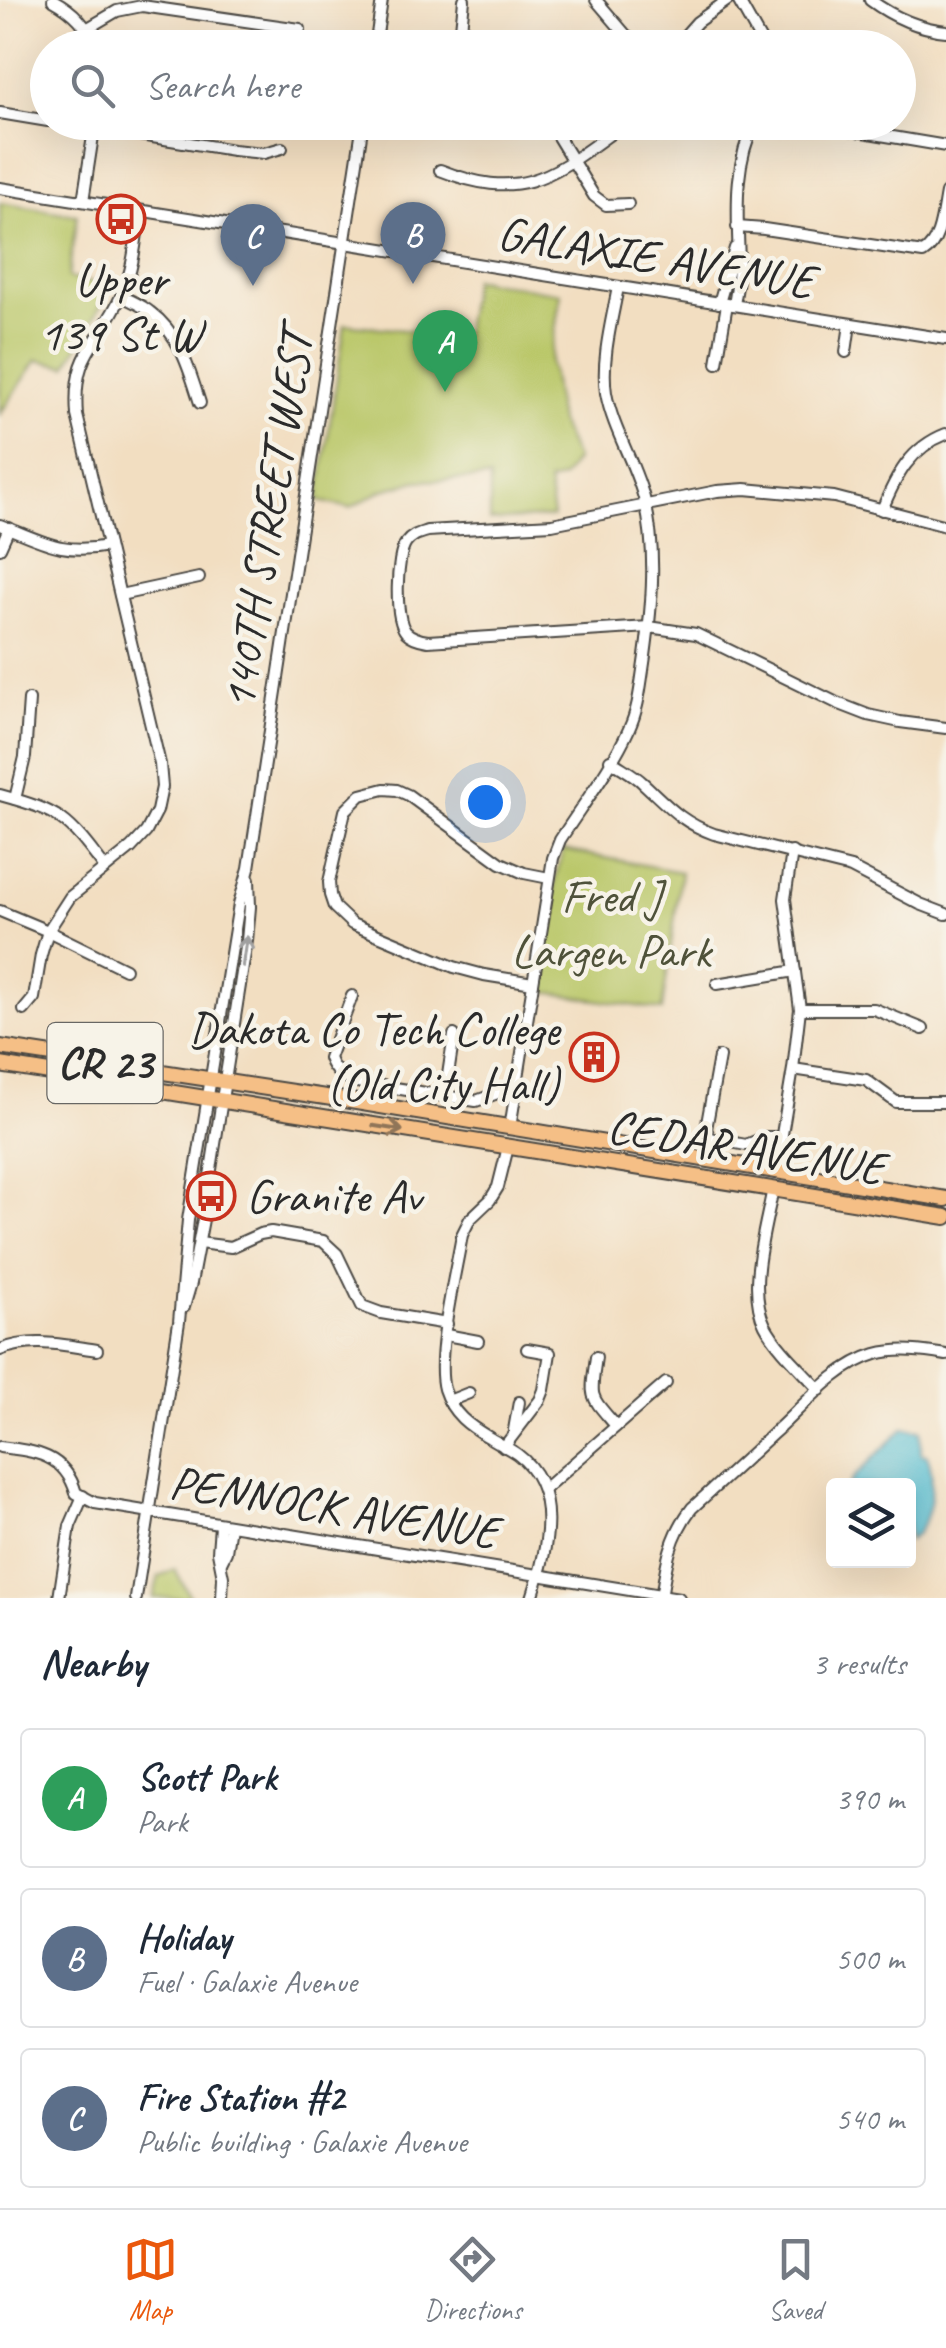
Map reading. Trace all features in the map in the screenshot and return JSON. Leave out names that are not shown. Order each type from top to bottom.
[{"type":"highway","name":"CEDAR AVENUE","points":[[0,1047],[946,1199]]},
{"type":"highway","name":"CEDAR AVENUE","points":[[0,1065],[946,1217]]},
{"type":"highway","points":[[429,1134],[451,1131],[493,1136],[510,1128]]},
{"type":"highway","points":[[508,1147],[527,1141],[563,1146],[609,1144]]},
{"type":"street","points":[[52,0],[72,10],[88,28],[117,11],[142,6],[300,29]]},
{"type":"street","points":[[378,30],[382,0]]},
{"type":"street","points":[[461,30],[464,0]]},
{"type":"street","points":[[596,0],[621,30]]},
{"type":"street","points":[[689,30],[728,0]]},
{"type":"street","points":[[738,0],[755,30]]},
{"type":"street","points":[[870,0],[911,24],[946,32]]},
{"type":"street","points":[[0,113],[30,118]]},
{"type":"street","points":[[83,201],[93,140]]},
{"type":"street","points":[[178,140],[264,153],[282,148]]},
{"type":"street","name":"140TH STREET WEST","points":[[179,1322],[191,1283],[218,1080],[247,941],[249,868],[360,140]]},
{"type":"street","points":[[559,140],[599,201],[606,205],[628,204]]},
{"type":"street","points":[[440,170],[466,181],[515,186],[540,179],[600,140]]},
{"type":"street","points":[[717,363],[736,243],[740,168],[747,140]]},
{"type":"street","points":[[910,140],[946,146]]},
{"type":"street","name":"GALAXIE AVENUE","points":[[0,188],[946,339]]},
{"type":"street","points":[[737,227],[923,252],[935,240],[946,193]]},
{"type":"street","points":[[24,1010],[34,998],[48,931],[70,897],[132,848],[146,832],[157,810],[162,786],[77,415],[75,390],[84,356],[122,296],[140,210]]},
{"type":"street","points":[[510,1128],[553,858],[560,840],[628,732],[637,710],[650,627],[652,545],[646,506],[606,394],[605,375],[618,287]]},
{"type":"street","points":[[122,296],[150,312],[172,334],[200,403]]},
{"type":"street","points":[[846,352],[850,324]]},
{"type":"street","points":[[882,510],[894,478],[910,456],[946,434]]},
{"type":"street","points":[[946,526],[834,497],[745,489],[716,491],[552,524],[427,531],[414,535],[400,555],[399,610],[406,632],[428,641],[650,627],[696,634],[837,704],[868,715],[946,728]]},
{"type":"street","points":[[0,548],[4,526],[65,550],[108,546]]},
{"type":"street","points":[[120,595],[198,578]]},
{"type":"street","points":[[16,799],[25,757],[29,700]]},
{"type":"street","points":[[610,760],[640,780],[673,813],[694,827],[851,868],[946,914]]},
{"type":"street","points":[[533,983],[454,967],[352,924],[334,907],[330,895],[340,824],[361,795],[384,788],[396,790],[501,863],[550,878]]},
{"type":"street","points":[[0,794],[44,807],[63,818],[105,868]]},
{"type":"street","points":[[776,1170],[800,1009],[785,899],[792,852]]},
{"type":"street","points":[[0,912],[125,969]]},
{"type":"street","points":[[717,984],[795,972]]},
{"type":"street","points":[[352,996],[329,1058],[340,1075],[357,1082],[476,1101],[503,1091],[516,1093]]},
{"type":"street","points":[[800,1009],[874,1009],[923,1029]]},
{"type":"street","points":[[444,1095],[454,1035]]},
{"type":"street","points":[[719,1057],[706,1129],[710,1138],[746,1145],[766,1137],[782,1137]]},
{"type":"street","points":[[793,1069],[866,1080],[896,1102],[946,1102]]},
{"type":"street","name":"140TH STREET WEST","points":[[136,1598],[179,1322],[188,1220],[215,1100]]},
{"type":"street","points":[[508,1147],[498,1187],[470,1218],[462,1235],[441,1370],[449,1401],[462,1420],[517,1454],[543,1490],[548,1521],[540,1576],[532,1598]]},
{"type":"street","points":[[773,1188],[757,1278],[758,1304],[771,1336],[820,1390]]},
{"type":"street","points":[[198,1243],[226,1248],[272,1232],[323,1241],[337,1254],[362,1306],[478,1341]]},
{"type":"street","points":[[0,1350],[34,1341],[97,1350]]},
{"type":"street","points":[[504,1447],[544,1390],[550,1353],[527,1349]]},
{"type":"street","points":[[661,1597],[667,1557],[682,1520],[820,1390],[855,1362],[875,1354],[896,1350],[946,1354]]},
{"type":"street","points":[[596,1357],[591,1394],[616,1426]]},
{"type":"street","points":[[543,1490],[666,1383]]},
{"type":"street","points":[[449,1401],[469,1393]]},
{"type":"street","points":[[512,1436],[519,1402]]},
{"type":"street","points":[[0,1447],[37,1451],[51,1459],[72,1477],[76,1492],[83,1496],[70,1526],[59,1598]]},
{"type":"street","name":"PENNOCK AVENUE","points":[[83,1496],[95,1503],[149,1513],[679,1598]]},
{"type":"street","points":[[222,1598],[218,1552],[225,1525]]},
{"type":"green space","points":[[0,203],[77,215],[68,278],[112,286],[67,366],[37,360],[0,414]]},
{"type":"green space","points":[[473,279],[561,293],[550,362],[559,422],[576,459],[562,479],[548,482],[553,517],[490,521],[490,478],[417,481],[383,490],[350,508],[318,501],[345,324],[463,336]]},
{"type":"green space","name":"Fred J Largen Park","points":[[563,850],[681,872],[662,1010],[538,991]]},
{"type":"green space","points":[[175,1569],[190,1598],[153,1598],[159,1576]]},
{"type":"water","points":[[904,1428],[921,1430],[921,1454],[927,1455],[932,1489],[927,1514],[917,1534],[916,1478],[855,1476]]},
{"type":"place","name":"Upper 139 St W","points":[[121,219]]},
{"type":"place","name":"Holiday","points":[[413,284]]},
{"type":"place","name":"Fire Station #2","points":[[253,286]]},
{"type":"place","name":"Scott Park","points":[[445,392]]},
{"type":"place","name":"Dakota Co Tech College (Old City Hall)","points":[[594,1057]]},
{"type":"place","name":"Granite Av","points":[[211,1196]]}]
